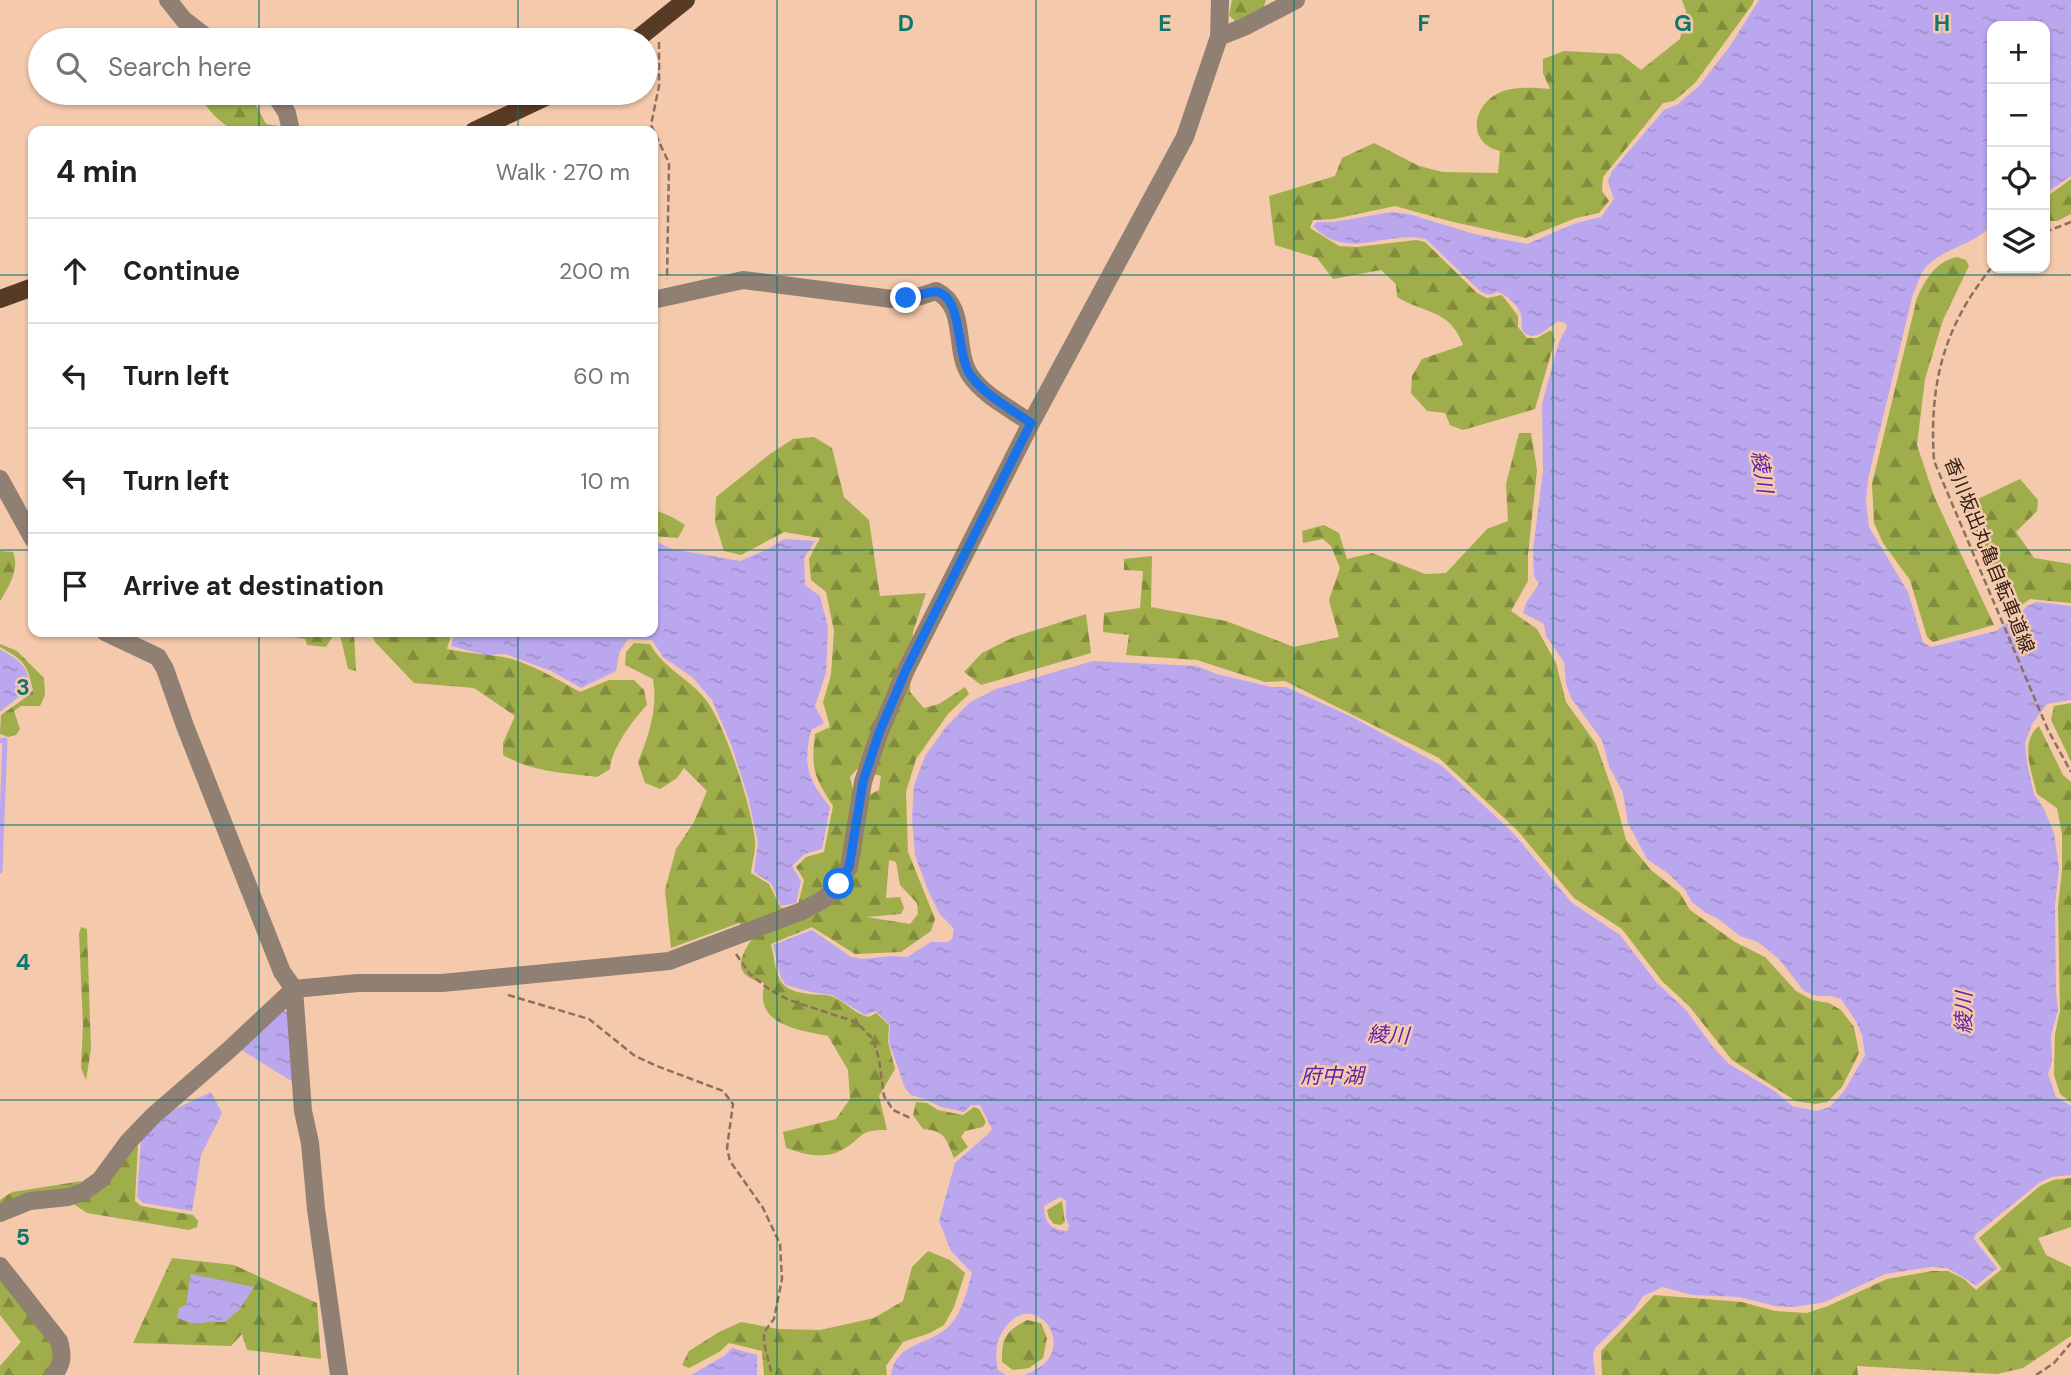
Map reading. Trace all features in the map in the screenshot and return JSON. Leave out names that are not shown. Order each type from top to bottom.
[{"type":"main road","points":[[652,28],[686,0]]},
{"type":"main road","points":[[485,126],[529,105]]},
{"type":"main road","points":[[0,299],[28,289]]},
{"type":"street","points":[[168,0],[194,28]]},
{"type":"street","points":[[0,1213],[30,1201],[68,1197],[83,1192],[100,1180],[128,1142],[153,1116],[230,1049],[293,989],[358,983],[442,983],[669,961],[802,911],[824,899],[839,884],[849,867],[863,782],[879,733],[906,670],[1031,423],[1185,137],[1219,37],[1220,0]]},
{"type":"street","points":[[1219,37],[1296,0]]},
{"type":"street","points":[[282,105],[287,113],[289,126]]},
{"type":"street","points":[[660,298],[743,280],[892,299],[921,296],[936,291],[953,307],[963,359],[970,375],[984,391],[1031,423]]},
{"type":"street","points":[[0,479],[28,529]]},
{"type":"street","points":[[116,637],[158,657],[282,972],[293,989],[303,1111],[310,1143],[316,1209],[339,1375]]},
{"type":"street","points":[[0,1266],[59,1341],[64,1355],[54,1375]]},
{"type":"path","points":[[658,37],[661,48],[658,91]]},
{"type":"path","points":[[651,126],[655,105]]},
{"type":"path","points":[[658,140],[669,163],[660,298]]},
{"type":"path","points":[[2050,230],[2071,222]]},
{"type":"path","name":"香川坂出丸亀自転車道線","points":[[1987,273],[1977,285],[1947,340],[1938,375],[1932,423],[1934,461],[2048,730],[2071,772]]},
{"type":"path","points":[[731,938],[735,953],[750,974],[770,990],[789,1000],[856,1022],[873,1039],[879,1059],[884,1096],[893,1110],[910,1118]]},
{"type":"path","points":[[478,980],[509,996],[589,1019],[635,1056],[723,1091],[733,1104],[727,1147],[730,1161],[763,1208],[780,1244],[782,1279],[774,1319],[764,1332],[772,1375]]},
{"type":"path","points":[[2036,1375],[2054,1363],[2071,1343]]},
{"type":"green space","points":[[1232,0],[1266,0],[1261,15],[1238,24],[1229,15]]},
{"type":"green space","points":[[1682,0],[1754,0],[1695,83],[1674,101],[1663,103],[1603,177],[1602,191],[1609,201],[1599,213],[1576,218],[1526,238],[1395,206],[1334,219],[1313,220],[1310,228],[1339,246],[1357,247],[1416,240],[1425,242],[1477,293],[1487,298],[1502,295],[1518,316],[1518,327],[1527,338],[1537,338],[1551,330],[1555,340],[1535,409],[1463,430],[1450,425],[1445,413],[1427,411],[1411,393],[1412,376],[1422,359],[1463,345],[1458,333],[1444,318],[1397,297],[1396,284],[1381,270],[1333,279],[1317,258],[1275,245],[1269,196],[1335,176],[1342,158],[1374,143],[1419,166],[1443,172],[1498,173],[1500,151],[1489,147],[1482,140],[1477,123],[1484,105],[1491,98],[1512,89],[1550,89],[1543,73],[1543,59],[1564,51],[1620,54],[1641,70],[1680,39],[1686,11]]},
{"type":"green space","points":[[206,105],[256,105],[266,124],[280,126],[227,126]]},
{"type":"green space","points":[[2071,179],[2071,214],[2057,221],[2050,221],[2050,194]]},
{"type":"green space","points":[[1957,257],[1966,260],[1969,266],[1943,320],[1925,379],[1917,445],[1934,496],[1994,625],[1933,642],[1927,637],[1910,580],[1883,543],[1874,523],[1872,484],[1917,298],[1937,267]]},
{"type":"green space","points":[[1519,433],[1531,433],[1537,470],[1528,554],[1528,581],[1511,611],[1537,629],[1556,663],[1566,702],[1596,744],[1626,840],[1651,870],[1680,893],[1690,910],[1735,942],[1765,957],[1796,991],[1841,1010],[1854,1027],[1859,1053],[1842,1087],[1827,1102],[1815,1104],[1796,1101],[1732,1060],[1689,1006],[1662,981],[1622,929],[1574,898],[1517,830],[1439,758],[1285,681],[1265,682],[1197,660],[1126,655],[1129,635],[1103,632],[1104,613],[1140,608],[1143,571],[1124,570],[1124,559],[1152,556],[1151,607],[1226,621],[1294,647],[1339,637],[1329,600],[1340,568],[1331,546],[1323,539],[1303,543],[1302,531],[1324,525],[1339,533],[1347,559],[1372,553],[1425,574],[1446,573],[1487,529],[1508,521],[1506,484]]},
{"type":"green space","points":[[814,437],[832,448],[844,497],[869,520],[880,596],[926,593],[913,632],[910,692],[924,708],[939,704],[965,687],[969,694],[948,714],[916,759],[906,792],[908,852],[935,919],[931,931],[901,952],[855,954],[812,927],[771,944],[779,979],[789,989],[831,996],[869,1017],[876,1013],[889,1025],[888,1042],[895,1069],[879,1096],[887,1130],[865,1133],[842,1150],[828,1155],[807,1154],[786,1148],[783,1132],[836,1119],[850,1099],[848,1070],[828,1036],[789,1027],[772,1017],[766,1009],[763,998],[764,983],[753,980],[742,971],[744,952],[753,937],[739,923],[671,948],[665,890],[676,849],[694,822],[707,791],[684,768],[677,778],[660,789],[645,783],[638,762],[652,721],[653,679],[625,665],[626,652],[634,643],[650,644],[662,660],[706,700],[730,748],[749,809],[755,845],[751,873],[769,884],[781,908],[798,905],[804,880],[796,867],[806,857],[824,852],[833,806],[818,780],[813,756],[815,734],[830,727],[823,702],[831,675],[834,631],[826,592],[811,580],[809,559],[820,538],[784,532],[741,555],[724,551],[715,522],[716,497],[793,439]],"holes":[[[857,769],[881,776],[879,790],[867,796],[854,794],[850,777]],[[889,860],[896,862],[900,885],[917,903],[918,914],[910,924],[866,917],[901,914],[904,908],[900,897],[886,898]]]},
{"type":"green space","points":[[2020,479],[2038,500],[2037,511],[2016,532],[2034,558],[2071,564],[2071,603],[2030,599],[2010,613],[1963,506]]},
{"type":"green space","points":[[658,511],[685,525],[678,538],[658,536]]},
{"type":"green space","points":[[0,551],[13,552],[15,564],[10,584],[0,601]]},
{"type":"green space","points":[[1086,614],[1091,653],[981,685],[964,672],[982,653],[1014,637]]},
{"type":"green space","points":[[276,637],[332,637],[326,647],[307,645],[305,639]]},
{"type":"green space","points":[[340,637],[354,637],[356,671],[348,669]]},
{"type":"green space","points":[[373,637],[451,637],[447,649],[513,659],[580,692],[609,680],[634,680],[644,690],[647,705],[618,744],[610,769],[597,777],[537,768],[503,755],[503,743],[515,716],[474,688],[414,683]]},
{"type":"green space","points":[[0,644],[17,651],[44,678],[45,695],[40,706],[21,706],[14,711],[20,729],[16,735],[8,737],[0,734],[1,715],[33,690],[23,663],[0,647]]},
{"type":"green space","points":[[2071,703],[2071,761],[2051,720],[2054,706]]},
{"type":"green space","points":[[2039,726],[2063,775],[2071,782],[2071,1102],[2060,1094],[2054,1075],[2055,1034],[2060,1011],[2058,906],[2062,835],[2057,808],[2037,794],[2030,767],[2028,749],[2033,733]]},
{"type":"green space","points":[[81,927],[87,929],[91,1049],[86,1080],[81,1068]]},
{"type":"green space","points":[[916,1102],[963,1115],[974,1107],[979,1109],[986,1122],[983,1127],[965,1131],[961,1137],[968,1147],[954,1158],[944,1137],[923,1129],[913,1115]]},
{"type":"green space","points":[[138,1143],[135,1201],[141,1206],[193,1215],[198,1221],[197,1227],[189,1230],[87,1213],[72,1203]]},
{"type":"green space","points":[[2071,1178],[2071,1227],[2038,1238],[2046,1255],[2071,1267],[2071,1336],[2023,1368],[1997,1374],[1857,1366],[1858,1375],[1602,1375],[1601,1351],[1654,1295],[1742,1302],[1775,1311],[1807,1313],[1887,1279],[1932,1271],[1948,1271],[1964,1279],[1976,1290],[2002,1269],[1979,1238],[2040,1186],[2053,1180]]},
{"type":"green space","points":[[82,1181],[70,1192],[0,1205],[0,1200],[12,1192]]},
{"type":"green space","points":[[1062,1201],[1065,1222],[1061,1225],[1054,1224],[1047,1210]]},
{"type":"green space","points":[[928,1251],[950,1260],[965,1273],[954,1307],[944,1325],[903,1342],[886,1366],[887,1375],[764,1375],[762,1351],[729,1343],[719,1352],[689,1368],[682,1365],[689,1351],[741,1322],[778,1329],[820,1330],[874,1318],[903,1301],[912,1267]]},
{"type":"green space","points":[[172,1258],[234,1265],[317,1303],[321,1359],[247,1350],[242,1334],[231,1346],[133,1343]],"holes":[[[186,1305],[240,1309],[224,1322],[209,1321],[179,1309]]]},
{"type":"green space","points":[[0,1277],[53,1347],[55,1359],[45,1375],[0,1375],[0,1366],[21,1342],[0,1315]]},
{"type":"green space","points":[[1027,1320],[1041,1323],[1047,1338],[1043,1358],[1029,1368],[1013,1370],[1002,1362],[1004,1341],[1009,1332]]},
{"type":"water","name":"府中湖","points":[[1759,0],[2071,0],[2071,176],[2050,191],[2050,21],[1987,21],[1987,230],[1941,255],[1925,268],[1920,277],[1913,294],[1868,479],[1866,501],[1869,527],[1908,592],[1923,642],[1931,647],[1996,631],[2036,602],[2071,606],[2071,700],[2047,704],[2032,724],[2025,743],[2034,794],[2054,833],[2059,868],[2055,905],[2058,1010],[2051,1036],[2052,1061],[2048,1074],[2056,1097],[2071,1106],[2071,1175],[2051,1177],[2039,1183],[1976,1234],[1974,1239],[1997,1268],[1976,1286],[1947,1268],[1931,1267],[1885,1274],[1825,1302],[1795,1307],[1775,1306],[1739,1297],[1692,1295],[1663,1287],[1643,1296],[1634,1310],[1595,1348],[1595,1375],[1024,1375],[1043,1365],[1052,1353],[1054,1339],[1041,1318],[1029,1314],[1017,1317],[999,1338],[996,1354],[998,1370],[1006,1375],[891,1375],[894,1364],[907,1349],[944,1331],[962,1306],[972,1273],[951,1251],[939,1221],[955,1163],[992,1129],[980,1105],[971,1105],[964,1112],[941,1107],[911,1095],[905,1088],[889,1042],[890,1025],[876,1011],[865,1015],[832,995],[786,985],[781,978],[773,945],[812,930],[851,957],[863,959],[907,957],[931,942],[948,942],[952,939],[954,929],[939,913],[915,855],[912,817],[914,785],[925,756],[946,727],[970,702],[996,689],[1093,661],[1196,666],[1271,687],[1286,687],[1352,717],[1442,766],[1514,834],[1572,903],[1620,935],[1657,983],[1686,1010],[1729,1064],[1776,1092],[1792,1106],[1816,1111],[1830,1107],[1845,1090],[1865,1055],[1862,1035],[1856,1021],[1841,999],[1817,996],[1804,991],[1779,959],[1758,942],[1740,936],[1706,913],[1692,902],[1685,890],[1669,874],[1647,859],[1628,823],[1623,793],[1609,766],[1602,740],[1571,698],[1566,684],[1564,662],[1546,636],[1544,624],[1523,613],[1526,603],[1539,584],[1534,576],[1533,550],[1543,471],[1542,404],[1559,342],[1567,327],[1565,323],[1558,321],[1537,335],[1523,332],[1520,311],[1511,300],[1500,293],[1488,294],[1480,291],[1426,239],[1396,238],[1353,244],[1326,237],[1313,226],[1317,222],[1334,222],[1391,212],[1409,214],[1474,234],[1527,244],[1576,223],[1601,217],[1614,199],[1608,182],[1612,171],[1664,110],[1678,104],[1699,86],[1730,46]],"holes":[[[1060,1197],[1066,1201],[1069,1226],[1067,1231],[1057,1229],[1045,1217],[1044,1206]]]},
{"type":"water","points":[[784,539],[815,541],[804,558],[805,585],[820,596],[828,627],[826,673],[815,706],[824,723],[811,730],[807,763],[816,788],[830,807],[822,849],[805,854],[792,866],[801,881],[796,903],[781,906],[771,883],[754,872],[758,842],[748,797],[731,744],[712,700],[692,677],[663,657],[652,640],[628,639],[619,653],[616,671],[581,688],[551,671],[505,654],[486,655],[451,646],[454,637],[658,637],[658,542],[672,549],[740,561]]},
{"type":"water","points":[[0,649],[21,664],[31,687],[0,712]]},
{"type":"water","points":[[282,1009],[291,1015],[293,1082],[240,1049]]},
{"type":"water","points":[[211,1092],[222,1113],[201,1155],[192,1211],[143,1203],[137,1197],[141,1139],[169,1112]]},
{"type":"water","points":[[191,1274],[254,1287],[240,1309],[224,1322],[184,1321],[177,1317],[179,1309],[186,1305]]},
{"type":"water","points":[[732,1348],[757,1355],[757,1375],[691,1375],[724,1356]]},
{"type":"waterway","points":[[0,741],[5,740],[0,871]]},
{"type":"route","points":[[839,884],[849,867],[863,782],[879,733],[906,670],[1031,423],[984,391],[970,375],[963,359],[953,307],[943,295],[936,291],[906,298]]},
{"type":"water label","name":"綾川","points":[[1762,472]]},
{"type":"water label","name":"綾川","points":[[1964,1013]]},
{"type":"water label","name":"綾川","points":[[1388,1035]]}]
